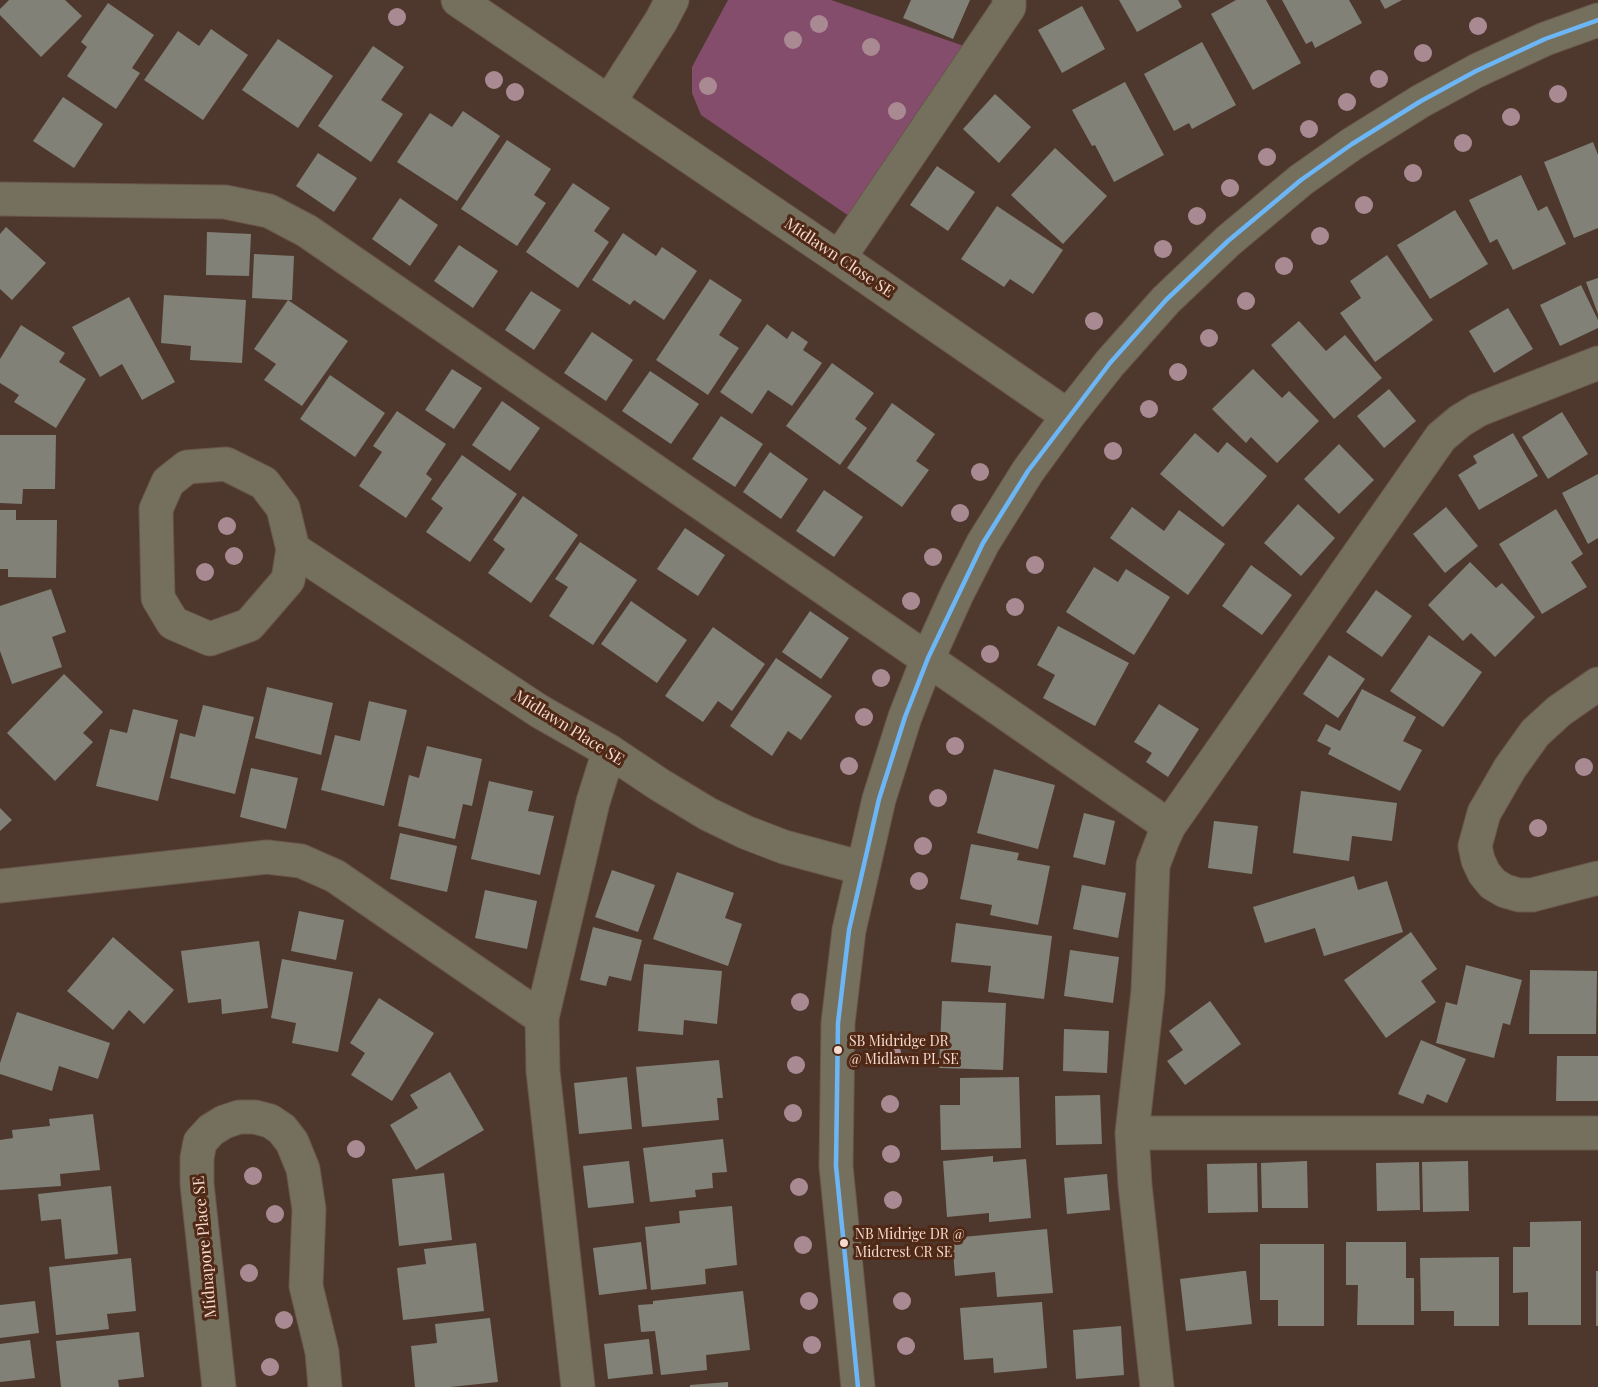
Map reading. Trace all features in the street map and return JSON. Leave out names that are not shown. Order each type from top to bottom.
[{"type":"street","name":"Midlawn Close SE","points":[[458,0],[1068,416]]},
{"type":"street","points":[[609,102],[672,0]]},
{"type":"street","points":[[839,258],[1014,2]]},
{"type":"street","points":[[858,1387],[836,1166],[838,1023],[849,930],[879,799],[904,717],[957,594],[983,543],[1028,471],[1110,363],[1197,269],[1301,180],[1352,144],[1458,81],[1545,39],[1598,20]]},
{"type":"street","points":[[0,199],[225,202],[269,211],[308,231],[1169,826]]},
{"type":"street","points":[[1157,1387],[1135,1185],[1132,1133],[1148,991],[1153,866],[1169,826],[1442,437],[1460,421],[1478,410],[1598,363]]},
{"type":"street","points":[[226,464],[264,483],[283,508],[293,549],[288,580],[249,625],[210,639],[173,623],[158,598],[156,509],[168,482],[187,467],[226,464]]},
{"type":"street","name":"Midlawn Place SE","points":[[293,549],[539,711],[609,751],[708,814],[784,847],[862,868]]},
{"type":"street","points":[[1598,684],[1559,711],[1534,733],[1510,768],[1484,813],[1475,846],[1484,873],[1493,884],[1519,895],[1532,895],[1598,878]]},
{"type":"street","points":[[578,1387],[543,1071],[542,1018],[593,802],[609,751]]},
{"type":"street","points":[[0,886],[267,857],[301,861],[335,876],[542,1018]]},
{"type":"street","name":"Midnapore Place SE","points":[[219,1387],[197,1184],[197,1158],[200,1143],[211,1130],[239,1117],[255,1117],[270,1121],[282,1129],[292,1142],[303,1169],[309,1209],[306,1286],[322,1352],[325,1387]]},
{"type":"street","points":[[1132,1133],[1598,1133]]},
{"type":"shaded area","points":[[728,0],[831,0],[964,46],[852,218],[701,115],[692,93],[692,67]]},
{"type":"building","points":[[9,0],[65,0],[82,16],[41,57],[0,15],[0,9]]},
{"type":"building","points":[[911,0],[970,0],[953,39],[903,18]]},
{"type":"building","points":[[1119,0],[1178,0],[1182,7],[1137,32]]},
{"type":"building","points":[[1236,0],[1266,0],[1301,63],[1253,90],[1211,14]]},
{"type":"building","points":[[1282,0],[1349,0],[1362,23],[1315,48],[1312,41],[1306,44]]},
{"type":"building","points":[[1380,0],[1402,0],[1385,9]]},
{"type":"building","points":[[108,3],[154,35],[132,68],[140,73],[116,109],[67,76],[87,47],[81,42]]},
{"type":"building","points":[[1082,6],[1105,49],[1062,73],[1038,30]]},
{"type":"building","points":[[211,29],[248,55],[203,120],[144,80],[178,31],[199,46]]},
{"type":"building","points":[[278,39],[333,76],[298,128],[242,90]]},
{"type":"building","points":[[1202,42],[1236,105],[1192,129],[1189,123],[1174,131],[1144,74]]},
{"type":"building","points":[[373,46],[404,67],[381,100],[403,114],[371,162],[318,126]]},
{"type":"building","points":[[1125,82],[1164,155],[1114,182],[1095,145],[1092,146],[1072,110]]},
{"type":"building","points":[[995,94],[1031,127],[999,163],[963,129]]},
{"type":"building","points":[[63,97],[103,124],[74,168],[33,141]]},
{"type":"building","points":[[463,111],[500,136],[457,201],[397,162],[430,113],[452,127]]},
{"type":"building","points":[[507,140],[551,169],[534,195],[546,203],[517,246],[461,209]]},
{"type":"building","points":[[1593,142],[1598,155],[1598,228],[1574,238],[1544,162]]},
{"type":"building","points":[[1055,148],[1107,196],[1063,244],[1011,195]]},
{"type":"building","points":[[318,153],[357,178],[334,212],[296,186]]},
{"type":"building","points":[[937,166],[975,192],[948,231],[910,205]]},
{"type":"building","points":[[1521,175],[1538,211],[1547,206],[1566,244],[1513,270],[1497,239],[1490,243],[1469,200]]},
{"type":"building","points":[[573,183],[610,208],[594,231],[609,242],[578,288],[526,252]]},
{"type":"building","points":[[400,198],[438,225],[410,266],[372,239]]},
{"type":"building","points":[[997,206],[1063,250],[1033,294],[1010,279],[1004,287],[961,259]]},
{"type":"building","points":[[1455,210],[1488,264],[1430,299],[1397,245]]},
{"type":"building","points":[[6,227],[46,263],[12,300],[0,289],[0,234]]},
{"type":"building","points":[[207,232],[251,234],[249,276],[206,275]]},
{"type":"building","points":[[623,233],[656,256],[662,247],[697,271],[664,320],[634,300],[630,305],[592,280]]},
{"type":"building","points":[[459,245],[498,271],[473,308],[434,281]]},
{"type":"building","points":[[254,254],[294,256],[292,300],[252,298]]},
{"type":"building","points":[[1387,255],[1433,320],[1375,362],[1340,313],[1361,298],[1350,281]]},
{"type":"building","points":[[1598,278],[1598,314],[1586,282]]},
{"type":"building","points":[[710,279],[742,300],[719,335],[739,348],[708,395],[656,360]]},
{"type":"building","points":[[1581,285],[1598,320],[1598,328],[1560,346],[1540,305]]},
{"type":"building","points":[[531,291],[561,310],[534,350],[505,330]]},
{"type":"building","points":[[164,295],[246,300],[242,363],[190,360],[191,346],[161,343]]},
{"type":"building","points":[[129,297],[175,382],[142,400],[122,364],[100,377],[72,327]]},
{"type":"building","points":[[288,300],[348,341],[302,406],[264,380],[276,364],[254,349]]},
{"type":"building","points":[[1508,308],[1533,349],[1494,373],[1469,331]]},
{"type":"building","points":[[1299,321],[1326,351],[1345,335],[1382,378],[1334,419],[1271,345]]},
{"type":"building","points":[[767,324],[787,339],[792,331],[808,342],[803,350],[822,363],[792,406],[768,390],[752,414],[720,392]]},
{"type":"building","points":[[21,325],[65,353],[59,362],[86,379],[56,428],[14,402],[19,395],[0,383],[0,359]]},
{"type":"building","points":[[592,332],[633,360],[606,401],[564,373]]},
{"type":"building","points":[[832,363],[874,393],[855,419],[867,428],[840,465],[786,426]]},
{"type":"building","points":[[452,369],[482,388],[454,429],[425,410]]},
{"type":"building","points":[[1253,369],[1282,398],[1289,391],[1319,421],[1277,463],[1251,437],[1246,443],[1212,409]]},
{"type":"building","points":[[650,371],[699,404],[671,444],[622,411]]},
{"type":"building","points":[[330,375],[385,413],[355,457],[300,419]]},
{"type":"building","points":[[1389,389],[1416,421],[1384,448],[1357,416]]},
{"type":"building","points":[[502,401],[540,428],[510,471],[472,445]]},
{"type":"building","points":[[892,403],[935,434],[916,461],[929,470],[902,507],[847,468]]},
{"type":"building","points":[[397,411],[446,444],[426,474],[432,479],[406,518],[359,486],[382,452],[373,446]]},
{"type":"building","points":[[1562,412],[1588,454],[1548,479],[1522,437]]},
{"type":"building","points":[[721,416],[763,444],[735,487],[692,459]]},
{"type":"building","points":[[1195,433],[1218,453],[1227,442],[1267,476],[1223,527],[1160,474]]},
{"type":"building","points":[[1513,433],[1538,476],[1479,510],[1458,475],[1477,463],[1473,456]]},
{"type":"building","points":[[0,435],[56,435],[55,489],[23,489],[22,504],[0,503]]},
{"type":"building","points":[[1339,444],[1374,480],[1339,514],[1304,479]]},
{"type":"building","points":[[770,452],[808,479],[781,519],[743,492]]},
{"type":"building","points":[[462,455],[517,494],[470,562],[426,532],[443,508],[431,499]]},
{"type":"building","points":[[1598,474],[1598,538],[1588,544],[1562,493]]},
{"type":"building","points":[[824,490],[863,517],[834,557],[796,531]]},
{"type":"building","points":[[523,496],[578,535],[531,603],[488,573],[505,549],[493,540]]},
{"type":"building","points":[[1298,504],[1335,538],[1301,576],[1264,543]]},
{"type":"building","points":[[1132,507],[1164,531],[1179,510],[1225,544],[1188,595],[1110,538]]},
{"type":"building","points":[[1446,507],[1478,546],[1445,573],[1413,534]]},
{"type":"building","points":[[1556,509],[1583,554],[1571,562],[1587,587],[1542,614],[1499,544]]},
{"type":"building","points":[[0,510],[16,510],[16,520],[57,520],[56,578],[8,577],[8,569],[0,569]]},
{"type":"building","points":[[685,528],[725,555],[698,596],[657,569]]},
{"type":"building","points":[[580,542],[637,580],[593,645],[549,616],[568,587],[555,579]]},
{"type":"building","points":[[1470,562],[1496,588],[1502,583],[1535,617],[1495,657],[1471,633],[1463,641],[1428,605]]},
{"type":"building","points":[[1251,565],[1292,595],[1262,635],[1222,606]]},
{"type":"building","points":[[1094,567],[1118,582],[1126,569],[1170,597],[1134,655],[1066,612]]},
{"type":"building","points":[[51,589],[66,632],[52,637],[62,667],[12,684],[0,651],[0,606]]},
{"type":"building","points":[[1376,590],[1412,616],[1382,657],[1346,632]]},
{"type":"building","points":[[631,601],[687,640],[657,683],[601,644]]},
{"type":"building","points":[[810,611],[849,638],[821,679],[782,652]]},
{"type":"building","points":[[1058,626],[1129,663],[1095,726],[1043,698],[1055,675],[1037,665]]},
{"type":"building","points":[[713,627],[765,664],[732,711],[718,701],[703,722],[665,696]]},
{"type":"building","points":[[1429,635],[1482,672],[1443,727],[1390,691]]},
{"type":"building","points":[[1329,655],[1365,679],[1338,718],[1303,694]]},
{"type":"building","points":[[776,658],[832,696],[801,740],[788,731],[772,756],[730,726]]},
{"type":"building","points":[[64,674],[103,712],[83,733],[93,742],[55,781],[7,733]]},
{"type":"building","points":[[267,687],[333,703],[321,755],[255,738]]},
{"type":"building","points":[[1362,689],[1416,717],[1403,741],[1422,750],[1400,791],[1328,754],[1331,748],[1317,741],[1326,724],[1340,731]]},
{"type":"building","points":[[369,701],[407,710],[384,806],[321,790],[335,735],[360,741]]},
{"type":"building","points":[[1159,704],[1199,729],[1168,777],[1146,762],[1152,753],[1134,742]]},
{"type":"building","points":[[203,705],[254,717],[235,794],[170,778],[180,733],[195,737]]},
{"type":"building","points":[[133,709],[178,720],[158,801],[96,786],[110,729],[127,733]]},
{"type":"building","points":[[427,746],[482,759],[472,806],[463,804],[455,839],[398,826],[409,775],[419,778]]},
{"type":"building","points":[[251,768],[298,778],[286,829],[240,817]]},
{"type":"building","points":[[994,769],[1055,785],[1038,849],[977,833]]},
{"type":"building","points":[[489,781],[533,791],[528,811],[554,816],[540,875],[471,859]]},
{"type":"building","points":[[1301,791],[1397,803],[1392,841],[1352,836],[1349,861],[1293,853]]},
{"type":"building","points":[[0,808],[12,820],[0,831]]},
{"type":"building","points":[[1084,813],[1115,821],[1105,865],[1073,857]]},
{"type":"building","points":[[1214,821],[1258,826],[1252,874],[1208,868]]},
{"type":"building","points":[[400,833],[457,846],[447,892],[390,879]]},
{"type":"building","points":[[971,844],[1019,853],[1017,860],[1050,866],[1038,925],[990,915],[992,905],[960,899]]},
{"type":"building","points":[[612,870],[655,885],[638,932],[595,917]]},
{"type":"building","points":[[677,872],[734,893],[725,918],[742,924],[728,966],[653,939]]},
{"type":"building","points":[[1354,876],[1358,890],[1387,881],[1403,932],[1324,956],[1315,928],[1265,943],[1253,907]]},
{"type":"building","points":[[1082,885],[1126,893],[1118,938],[1073,929]]},
{"type":"building","points":[[485,890],[537,901],[527,949],[475,938]]},
{"type":"building","points":[[299,911],[344,920],[336,960],[291,951]]},
{"type":"building","points":[[956,923],[1052,936],[1044,999],[988,992],[991,966],[951,962]]},
{"type":"building","points":[[593,927],[642,940],[631,981],[609,976],[606,986],[580,980]]},
{"type":"building","points":[[1411,932],[1437,969],[1421,981],[1436,1002],[1386,1038],[1344,980]]},
{"type":"building","points":[[113,937],[174,990],[144,1024],[129,1010],[113,1030],[67,991]]},
{"type":"building","points":[[259,941],[268,1008],[222,1014],[221,999],[188,1003],[181,951]]},
{"type":"building","points":[[1070,950],[1119,957],[1113,1003],[1064,996]]},
{"type":"building","points":[[282,959],[353,972],[338,1052],[292,1043],[296,1023],[271,1018]]},
{"type":"building","points":[[644,964],[722,971],[717,1024],[684,1020],[683,1035],[638,1031]]},
{"type":"building","points":[[1466,965],[1522,980],[1510,1025],[1503,1023],[1494,1058],[1436,1043],[1446,1002],[1457,1005]]},
{"type":"building","points":[[1530,970],[1597,971],[1596,1034],[1529,1034]]},
{"type":"building","points":[[379,998],[434,1033],[392,1101],[351,1075],[365,1053],[350,1043]]},
{"type":"building","points":[[942,1001],[1006,1003],[1003,1070],[939,1068]]},
{"type":"building","points":[[1210,1001],[1241,1044],[1185,1085],[1167,1061],[1183,1050],[1169,1031]]},
{"type":"building","points":[[17,1012],[110,1043],[98,1079],[59,1066],[52,1091],[0,1074],[0,1063]]},
{"type":"building","points":[[1064,1029],[1109,1031],[1107,1073],[1063,1071]]},
{"type":"building","points":[[1421,1040],[1466,1059],[1447,1103],[1427,1094],[1423,1104],[1398,1094]]},
{"type":"building","points":[[1557,1056],[1598,1056],[1598,1101],[1556,1101]]},
{"type":"building","points":[[719,1060],[723,1098],[717,1098],[719,1120],[642,1127],[636,1067]]},
{"type":"building","points":[[450,1072],[484,1130],[416,1170],[390,1125],[418,1108],[410,1095]]},
{"type":"building","points":[[627,1077],[632,1129],[579,1134],[574,1083]]},
{"type":"building","points":[[1019,1077],[1021,1148],[941,1150],[940,1105],[960,1105],[960,1078]]},
{"type":"building","points":[[1100,1095],[1102,1144],[1056,1145],[1055,1096]]},
{"type":"building","points":[[93,1114],[100,1170],[60,1174],[61,1186],[0,1190],[0,1140],[13,1138],[12,1130],[50,1126],[49,1119]]},
{"type":"building","points":[[723,1139],[727,1172],[712,1173],[713,1188],[695,1190],[696,1197],[650,1202],[643,1148]]},
{"type":"building","points":[[993,1156],[993,1162],[1026,1159],[1031,1218],[989,1222],[989,1213],[947,1217],[943,1161]]},
{"type":"building","points":[[629,1161],[634,1203],[588,1208],[583,1166]]},
{"type":"building","points":[[1307,1161],[1308,1208],[1262,1208],[1261,1163]]},
{"type":"building","points":[[1468,1161],[1469,1211],[1423,1212],[1422,1162]]},
{"type":"building","points":[[1419,1162],[1420,1210],[1377,1211],[1376,1163]]},
{"type":"building","points":[[1257,1163],[1258,1212],[1208,1213],[1207,1164]]},
{"type":"building","points":[[444,1173],[452,1240],[399,1246],[392,1179]]},
{"type":"building","points":[[1107,1174],[1110,1210],[1067,1214],[1064,1178]]},
{"type":"building","points":[[111,1186],[118,1254],[65,1259],[61,1219],[41,1221],[38,1194]]},
{"type":"building","points":[[732,1206],[737,1265],[705,1269],[706,1284],[651,1290],[645,1227],[680,1223],[679,1211]]},
{"type":"building","points":[[1581,1221],[1581,1325],[1528,1325],[1528,1292],[1513,1293],[1513,1247],[1530,1247],[1530,1222]]},
{"type":"building","points":[[1047,1229],[1053,1293],[997,1297],[995,1272],[955,1276],[952,1238]]},
{"type":"building","points":[[641,1242],[647,1289],[599,1295],[593,1248]]},
{"type":"building","points":[[1346,1242],[1406,1242],[1406,1278],[1414,1278],[1414,1325],[1357,1325],[1358,1285],[1346,1285]]},
{"type":"building","points":[[476,1243],[484,1311],[403,1320],[397,1268],[426,1264],[424,1249]]},
{"type":"building","points":[[1260,1244],[1324,1244],[1324,1326],[1278,1326],[1278,1300],[1260,1300]]},
{"type":"building","points":[[1499,1257],[1499,1326],[1454,1326],[1454,1311],[1421,1311],[1420,1258]]},
{"type":"building","points":[[131,1258],[136,1311],[107,1314],[109,1329],[56,1335],[49,1267]]},
{"type":"building","points":[[1246,1271],[1252,1324],[1186,1331],[1180,1279]]},
{"type":"building","points":[[1596,1271],[1598,1271],[1598,1326],[1596,1326]]},
{"type":"building","points":[[743,1291],[750,1350],[706,1355],[707,1370],[661,1375],[655,1331],[641,1332],[638,1305],[653,1304],[653,1301]]},
{"type":"building","points":[[35,1301],[39,1333],[0,1338],[0,1305]]},
{"type":"building","points":[[1042,1302],[1047,1368],[994,1373],[993,1358],[964,1360],[960,1308]]},
{"type":"building","points":[[490,1318],[498,1382],[450,1387],[415,1387],[411,1346],[437,1343],[435,1324]]},
{"type":"building","points":[[1121,1326],[1124,1375],[1076,1379],[1073,1330]]},
{"type":"building","points":[[139,1332],[144,1377],[118,1380],[119,1387],[61,1387],[56,1341]]},
{"type":"building","points":[[649,1339],[653,1374],[608,1379],[604,1344]]},
{"type":"building","points":[[30,1340],[35,1378],[0,1382],[0,1344]]},
{"type":"building","points":[[728,1382],[728,1387],[690,1387],[690,1385]]},
{"type":"transit line","points":[[858,1387],[836,1166],[838,1023],[849,930],[879,799],[905,717],[928,658],[983,543],[1028,471],[1110,363],[1166,300],[1228,241],[1301,180],[1352,144],[1421,101],[1476,71],[1545,39],[1598,20]]},
{"type":"place","name":"SB Midridge DR @ Midlawn PL SE","points":[[838,1050]]},
{"type":"place","name":"NB Midrige DR @ Midcrest CR SE","points":[[844,1243]]}]
